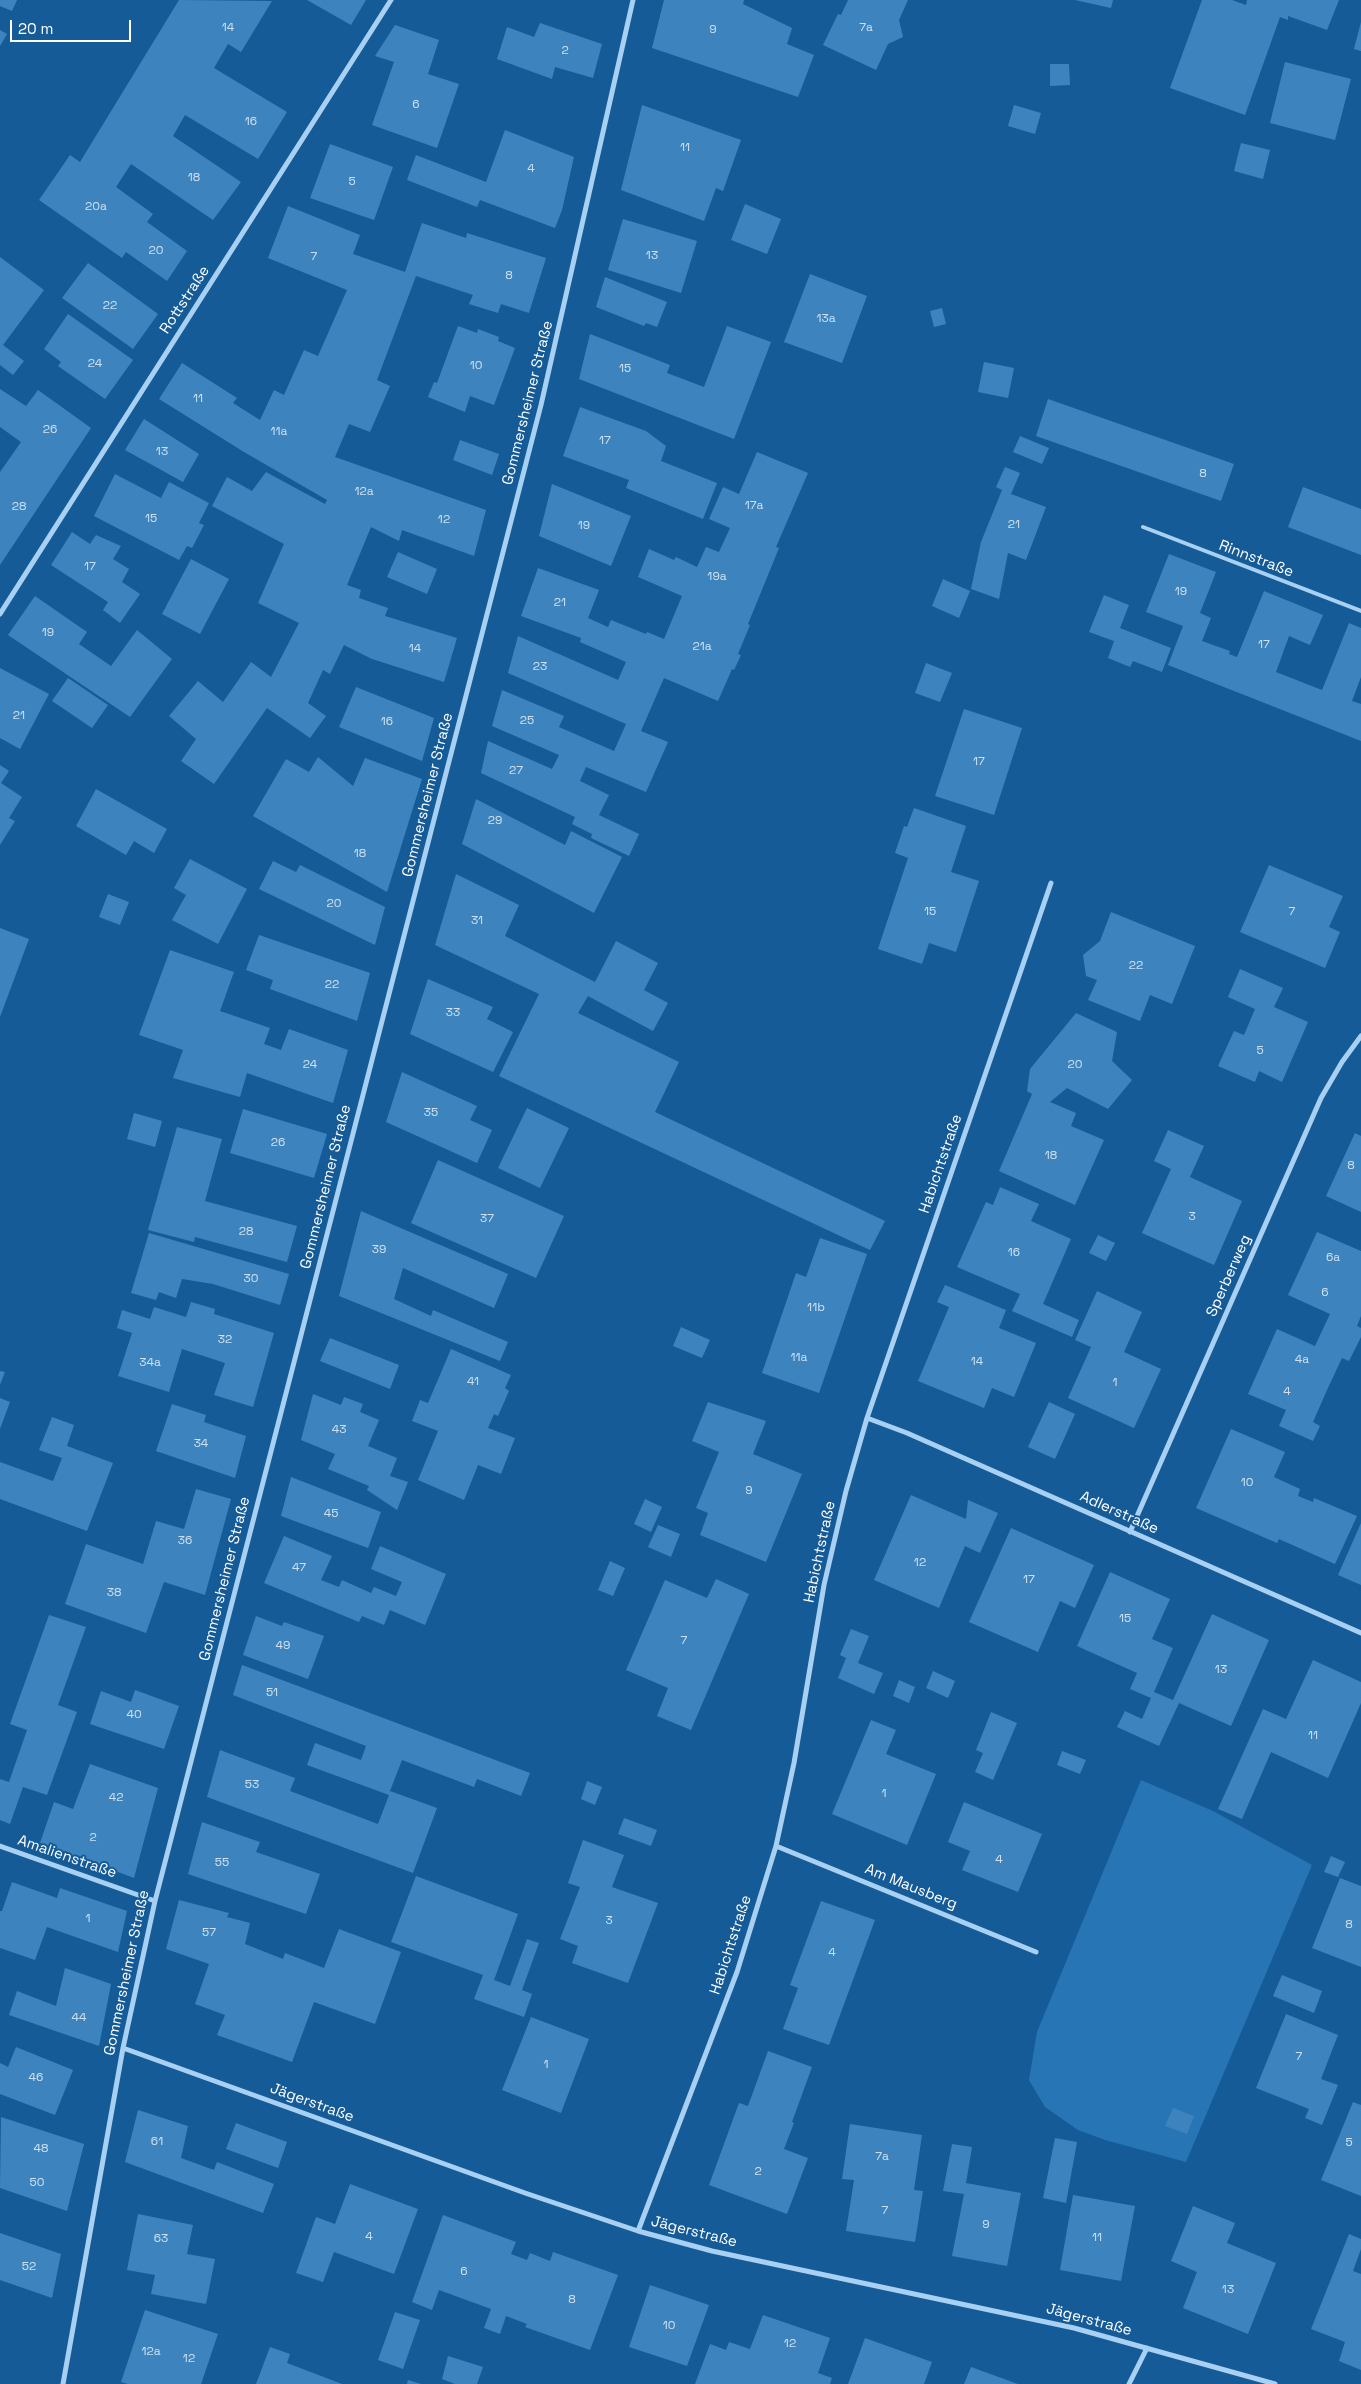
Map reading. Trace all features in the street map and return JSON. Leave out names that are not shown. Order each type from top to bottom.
[{"type":"street","name":"Rottstraße","points":[[0,614],[391,0]]},
{"type":"street","name":"Gommersheimer Straße","points":[[63,2384],[123,2048],[155,1901],[541,405],[633,0]]},
{"type":"street","name":"Habichtstraße","points":[[638,2231],[737,1972],[776,1846],[794,1763],[824,1585],[846,1491],[867,1418],[1051,883]]},
{"type":"street","name":"Sperberweg","points":[[1130,1532],[1321,1098],[1342,1062],[1361,1036]]},
{"type":"street","name":"Adlerstraße","points":[[867,1418],[907,1433],[1361,1633]]},
{"type":"street","name":"Amalienstraße","points":[[0,1846],[155,1901]]},
{"type":"street","name":"Am Mausberg","points":[[776,1846],[1036,1952]]},
{"type":"street","name":"Jägerstraße","points":[[123,2048],[525,2193],[638,2231],[712,2251],[1074,2328],[1275,2384]]},
{"type":"street","points":[[1129,2384],[1147,2348]]},
{"type":"lane","name":"Rinnstraße","points":[[1143,528],[1361,611]]},
{"type":"shaded area","points":[[1141,1780],[1213,1811],[1312,1865],[1186,2162],[1105,2140],[1078,2130],[1045,2107],[1029,2080],[1037,2032]]},
{"type":"building","points":[[0,0],[17,0],[12,11],[0,6]]},
{"type":"building","points":[[179,0],[272,1],[241,52],[228,44],[214,68],[287,112],[258,159],[185,115],[173,136],[241,182],[213,220],[131,164],[116,187],[153,214],[147,222],[187,251],[167,281],[126,252],[122,258],[39,200],[70,155],[80,162]]},
{"type":"building","points":[[307,0],[366,0],[351,25]]},
{"type":"building","points":[[664,0],[744,0],[743,4],[792,28],[787,44],[814,55],[798,97],[652,48]]},
{"type":"building","points":[[848,0],[908,0],[899,20],[903,37],[888,44],[876,70],[823,45],[838,14],[841,15]]},
{"type":"building","points":[[1075,0],[1113,0],[1111,8]]},
{"type":"building","points":[[1202,0],[1232,0],[1246,5],[1247,0],[1339,0],[1327,30],[1288,16],[1288,20],[1280,17],[1245,115],[1170,88]]},
{"type":"building","points":[[1361,22],[1361,51],[1354,49]]},
{"type":"building","points":[[540,23],[602,44],[593,78],[555,67],[552,79],[497,59],[507,27],[534,37]]},
{"type":"building","points":[[395,25],[439,40],[428,74],[459,84],[437,148],[372,125],[394,62],[375,56]]},
{"type":"building","points":[[0,30],[7,34],[0,46]]},
{"type":"building","points":[[1285,62],[1351,79],[1335,140],[1270,123]]},
{"type":"building","points":[[1050,64],[1069,64],[1070,85],[1050,86]]},
{"type":"building","points":[[642,105],[741,140],[723,191],[716,188],[704,221],[621,190]]},
{"type":"building","points":[[1014,105],[1041,113],[1035,134],[1008,126]]},
{"type":"building","points":[[505,130],[574,157],[562,210],[555,228],[480,200],[477,207],[407,180],[416,155],[486,182]]},
{"type":"building","points":[[1241,143],[1270,150],[1263,179],[1234,171]]},
{"type":"building","points":[[330,144],[393,167],[374,220],[310,198]]},
{"type":"building","points":[[745,204],[781,219],[767,254],[731,240]]},
{"type":"building","points":[[288,206],[360,235],[353,254],[405,272],[422,223],[466,238],[467,233],[546,258],[529,313],[501,304],[498,313],[469,304],[473,295],[416,276],[377,380],[390,386],[370,432],[349,424],[335,457],[486,510],[474,556],[402,530],[399,541],[371,527],[347,585],[361,590],[359,598],[388,608],[385,616],[457,638],[444,682],[372,659],[344,645],[330,674],[323,670],[308,703],[326,716],[310,738],[267,708],[214,784],[181,761],[196,739],[169,716],[198,681],[223,702],[251,662],[271,677],[299,623],[258,603],[284,544],[212,506],[227,477],[252,491],[266,472],[325,504],[327,500],[244,452],[159,399],[182,363],[237,398],[233,403],[260,420],[274,390],[284,395],[304,350],[318,356],[347,290],[268,258]]},
{"type":"building","points":[[623,219],[697,241],[681,293],[608,270]]},
{"type":"building","points":[[0,257],[44,290],[3,345],[24,361],[13,375],[0,365]]},
{"type":"building","points":[[88,263],[158,314],[133,349],[62,298]]},
{"type":"building","points":[[810,274],[867,296],[842,363],[784,342]]},
{"type":"building","points":[[605,277],[667,302],[657,327],[646,323],[644,326],[596,307]]},
{"type":"building","points":[[942,308],[946,324],[934,327],[930,311]]},
{"type":"building","points":[[68,314],[133,360],[105,399],[58,366],[61,362],[44,349]]},
{"type":"building","points":[[458,326],[477,333],[478,329],[499,337],[498,341],[515,348],[494,405],[470,396],[465,412],[428,397],[434,382],[437,383]]},
{"type":"building","points":[[727,326],[771,342],[734,439],[579,379],[590,334],[670,365],[667,373],[704,387]]},
{"type":"building","points":[[984,362],[1014,368],[1008,398],[978,392]]},
{"type":"building","points":[[0,389],[26,406],[38,390],[91,428],[0,565],[0,472],[21,442],[0,427]]},
{"type":"building","points":[[1048,399],[1234,464],[1221,501],[1036,436]]},
{"type":"building","points":[[580,407],[646,431],[666,446],[661,461],[717,483],[703,519],[626,488],[629,480],[563,456]]},
{"type":"building","points":[[144,419],[199,454],[183,482],[125,450]]},
{"type":"building","points":[[1020,436],[1049,448],[1042,464],[1013,452]]},
{"type":"building","points":[[460,440],[499,454],[492,475],[453,460]]},
{"type":"building","points":[[757,452],[808,473],[776,547],[779,548],[738,654],[741,655],[734,670],[732,669],[718,701],[664,678],[641,731],[668,742],[646,792],[586,767],[580,781],[609,795],[599,815],[639,834],[629,856],[591,838],[592,834],[572,824],[575,817],[481,773],[488,741],[552,769],[559,755],[492,726],[502,690],[564,716],[559,727],[614,751],[626,724],[508,673],[518,636],[618,680],[626,662],[580,642],[581,638],[521,616],[538,568],[599,590],[588,618],[608,627],[611,620],[664,639],[682,596],[638,577],[649,549],[674,560],[676,557],[697,567],[706,547],[719,552],[730,528],[709,519],[723,487],[739,494]]},
{"type":"building","points":[[1005,467],[1020,473],[1011,494],[1046,507],[1026,560],[1008,553],[999,599],[971,589],[981,542],[1002,490],[996,487]]},
{"type":"building","points":[[115,474],[161,498],[169,482],[209,503],[199,523],[204,525],[192,548],[187,546],[179,560],[94,516]]},
{"type":"building","points":[[552,484],[631,516],[611,566],[539,536]]},
{"type":"building","points":[[1303,487],[1361,509],[1361,555],[1288,527]]},
{"type":"building","points":[[72,532],[90,544],[96,535],[121,546],[113,559],[129,569],[122,582],[140,594],[120,623],[103,610],[108,602],[51,565]]},
{"type":"building","points":[[398,552],[437,569],[427,594],[387,577]]},
{"type":"building","points":[[1169,554],[1216,572],[1200,613],[1211,618],[1202,641],[1230,651],[1229,654],[1237,657],[1264,591],[1323,615],[1310,645],[1289,636],[1276,672],[1322,690],[1349,623],[1361,628],[1361,677],[1352,701],[1361,704],[1361,741],[1168,665],[1183,626],[1146,612]]},
{"type":"building","points":[[191,559],[229,579],[200,634],[162,614]]},
{"type":"building","points":[[943,579],[970,591],[959,618],[932,606]]},
{"type":"building","points":[[1104,595],[1129,605],[1120,628],[1171,648],[1162,672],[1133,661],[1130,667],[1108,658],[1114,641],[1089,632]]},
{"type":"building","points":[[35,596],[87,632],[79,644],[111,666],[137,630],[172,659],[130,717],[8,635]]},
{"type":"building","points":[[926,663],[952,673],[940,702],[915,693]]},
{"type":"building","points":[[0,668],[49,694],[20,749],[0,738]]},
{"type":"building","points":[[68,678],[108,705],[92,728],[52,701]]},
{"type":"building","points":[[356,687],[434,718],[422,761],[339,727]]},
{"type":"building","points":[[964,709],[1022,728],[994,815],[935,796]]},
{"type":"building","points":[[318,757],[353,786],[365,758],[422,779],[387,892],[253,816],[286,759],[309,772]]},
{"type":"building","points":[[0,765],[9,771],[1,783],[22,797],[9,818],[15,821],[0,845]]},
{"type":"building","points":[[96,789],[167,829],[154,853],[134,841],[126,855],[76,826]]},
{"type":"building","points":[[476,799],[565,845],[571,831],[622,857],[594,913],[462,844]]},
{"type":"building","points":[[914,808],[966,826],[951,872],[979,881],[956,952],[929,943],[922,964],[878,949],[908,858],[895,853],[904,826],[907,827]]},
{"type":"building","points":[[190,859],[247,889],[218,944],[172,920],[186,895],[174,888]]},
{"type":"building","points":[[273,861],[296,872],[300,865],[385,907],[375,945],[259,889]]},
{"type":"building","points":[[1269,865],[1343,896],[1329,927],[1340,932],[1325,968],[1240,932]]},
{"type":"building","points":[[456,874],[519,905],[505,936],[595,982],[616,941],[658,963],[644,990],[668,1003],[653,1031],[588,996],[578,1013],[679,1062],[655,1112],[885,1221],[870,1250],[499,1076],[539,994],[435,945]]},
{"type":"building","points":[[108,894],[129,902],[120,925],[99,917]]},
{"type":"building","points":[[1111,912],[1195,946],[1172,1004],[1150,995],[1140,1021],[1088,1000],[1097,980],[1086,976],[1083,955],[1100,941]]},
{"type":"building","points":[[0,928],[29,939],[0,1017]]},
{"type":"building","points":[[259,935],[370,973],[357,1021],[270,989],[273,980],[246,970]]},
{"type":"building","points":[[170,950],[234,972],[220,1011],[270,1028],[264,1044],[281,1050],[289,1029],[348,1050],[333,1103],[247,1073],[240,1097],[173,1078],[183,1050],[139,1035]]},
{"type":"building","points":[[1240,969],[1283,988],[1274,1007],[1308,1022],[1282,1082],[1259,1071],[1255,1082],[1218,1066],[1234,1031],[1244,1035],[1255,1009],[1228,997]]},
{"type":"building","points":[[428,979],[493,1007],[487,1019],[513,1032],[493,1072],[410,1034]]},
{"type":"building","points":[[1076,1013],[1117,1032],[1112,1061],[1132,1080],[1108,1109],[1067,1088],[1050,1102],[1076,1113],[1071,1126],[1104,1140],[1075,1205],[999,1171],[1032,1094],[1027,1091],[1030,1069]]},
{"type":"building","points":[[402,1072],[477,1106],[470,1120],[492,1130],[477,1163],[386,1122]]},
{"type":"building","points":[[527,1108],[569,1128],[540,1188],[498,1168]]},
{"type":"building","points":[[243,1109],[327,1134],[314,1178],[230,1153]]},
{"type":"building","points":[[134,1113],[162,1121],[155,1147],[127,1139]]},
{"type":"building","points":[[177,1127],[222,1139],[205,1201],[297,1226],[287,1262],[195,1237],[194,1242],[148,1230]]},
{"type":"building","points":[[1168,1130],[1204,1146],[1190,1177],[1242,1201],[1214,1265],[1142,1233],[1171,1169],[1154,1161]]},
{"type":"building","points":[[1355,1133],[1361,1136],[1361,1212],[1326,1196]]},
{"type":"building","points":[[438,1160],[564,1216],[536,1278],[411,1223]]},
{"type":"building","points":[[1000,1187],[1039,1204],[1031,1221],[1071,1239],[1043,1304],[1079,1320],[1072,1337],[1012,1311],[1020,1294],[957,1267],[986,1202],[993,1205]]},
{"type":"building","points":[[361,1211],[508,1274],[494,1308],[403,1268],[394,1299],[431,1316],[433,1310],[508,1342],[500,1361],[339,1296]]},
{"type":"building","points":[[1317,1232],[1361,1251],[1361,1316],[1357,1326],[1361,1328],[1361,1337],[1349,1361],[1342,1358],[1327,1390],[1313,1422],[1320,1426],[1313,1441],[1279,1426],[1286,1410],[1248,1394],[1277,1329],[1315,1346],[1330,1314],[1288,1295]]},
{"type":"building","points":[[149,1233],[289,1274],[280,1305],[213,1284],[182,1279],[176,1298],[159,1292],[156,1300],[131,1293]]},
{"type":"building","points":[[1098,1235],[1115,1243],[1106,1261],[1089,1253]]},
{"type":"building","points":[[820,1238],[867,1254],[819,1393],[762,1373],[796,1273],[806,1277]]},
{"type":"building","points":[[945,1285],[1006,1310],[999,1328],[1036,1343],[1014,1397],[992,1388],[984,1408],[918,1381],[949,1307],[937,1302]]},
{"type":"building","points":[[1097,1291],[1142,1312],[1124,1352],[1161,1369],[1134,1428],[1068,1398],[1091,1347],[1075,1340]]},
{"type":"building","points":[[191,1302],[215,1309],[214,1314],[274,1333],[253,1407],[214,1395],[225,1363],[182,1349],[169,1392],[118,1376],[132,1333],[117,1328],[122,1310],[150,1319],[154,1307],[186,1317]]},
{"type":"building","points":[[681,1327],[710,1340],[702,1358],[673,1346]]},
{"type":"building","points":[[330,1338],[399,1365],[390,1389],[320,1361]]},
{"type":"building","points":[[451,1349],[511,1375],[505,1388],[509,1391],[498,1416],[494,1414],[488,1428],[515,1438],[501,1474],[478,1465],[464,1500],[418,1480],[438,1431],[412,1421],[420,1400],[428,1403]]},
{"type":"building","points":[[0,1371],[5,1372],[0,1385]]},
{"type":"building","points":[[313,1394],[341,1405],[344,1397],[363,1404],[360,1412],[379,1420],[368,1446],[397,1458],[390,1476],[408,1482],[397,1510],[367,1490],[369,1486],[328,1469],[335,1454],[301,1440]]},
{"type":"building","points":[[0,1398],[10,1402],[0,1429]]},
{"type":"building","points":[[708,1402],[766,1421],[753,1454],[802,1474],[766,1562],[700,1535],[708,1513],[696,1508],[719,1452],[692,1441]]},
{"type":"building","points":[[1049,1402],[1075,1414],[1055,1459],[1028,1447]]},
{"type":"building","points":[[172,1404],[206,1415],[204,1422],[246,1436],[235,1478],[156,1451]]},
{"type":"building","points":[[52,1417],[74,1425],[67,1446],[113,1463],[87,1531],[0,1499],[0,1462],[53,1481],[62,1458],[39,1450]]},
{"type":"building","points":[[1231,1429],[1285,1452],[1274,1477],[1300,1489],[1298,1496],[1313,1502],[1314,1498],[1357,1516],[1335,1564],[1279,1539],[1277,1543],[1196,1508]]},
{"type":"building","points":[[291,1477],[381,1512],[368,1548],[281,1516]]},
{"type":"building","points":[[196,1489],[231,1499],[205,1595],[164,1582],[146,1633],[65,1604],[86,1544],[143,1564],[156,1521],[184,1529]]},
{"type":"building","points":[[911,1495],[966,1519],[968,1500],[998,1513],[980,1553],[965,1546],[939,1608],[874,1580]]},
{"type":"building","points":[[645,1499],[662,1507],[651,1532],[634,1524]]},
{"type":"building","points":[[1361,1523],[1361,1585],[1338,1575]]},
{"type":"building","points":[[658,1525],[680,1534],[671,1557],[648,1547]]},
{"type":"building","points":[[1011,1528],[1094,1565],[1075,1608],[1060,1601],[1038,1652],[969,1622]]},
{"type":"building","points":[[284,1536],[332,1556],[321,1580],[339,1587],[342,1580],[371,1593],[374,1587],[396,1596],[402,1582],[371,1569],[380,1546],[446,1574],[425,1625],[390,1610],[384,1625],[362,1616],[359,1622],[264,1583]]},
{"type":"building","points":[[610,1561],[625,1568],[613,1596],[598,1590]]},
{"type":"building","points":[[1110,1572],[1170,1599],[1152,1639],[1173,1648],[1154,1692],[1173,1700],[1212,1614],[1269,1640],[1231,1726],[1179,1703],[1159,1746],[1117,1727],[1125,1711],[1142,1719],[1151,1698],[1130,1689],[1137,1673],[1077,1646]]},
{"type":"building","points":[[716,1579],[749,1594],[691,1730],[657,1716],[668,1688],[626,1670],[665,1580],[707,1598]]},
{"type":"building","points":[[49,1615],[86,1627],[58,1705],[77,1712],[47,1795],[23,1787],[10,1824],[0,1820],[0,1779],[9,1782],[27,1730],[10,1724]]},
{"type":"building","points":[[256,1616],[282,1626],[284,1622],[324,1636],[308,1679],[243,1655]]},
{"type":"building","points":[[851,1629],[869,1636],[858,1663],[883,1673],[874,1694],[838,1678],[846,1658],[840,1655]]},
{"type":"building","points":[[1313,1660],[1361,1682],[1361,1703],[1328,1778],[1271,1752],[1242,1819],[1218,1809],[1263,1709],[1286,1719]]},
{"type":"building","points":[[242,1665],[530,1773],[521,1796],[477,1779],[474,1787],[402,1760],[390,1791],[437,1808],[413,1873],[207,1797],[220,1750],[295,1778],[290,1791],[378,1824],[389,1795],[307,1765],[315,1743],[361,1760],[366,1746],[233,1695]]},
{"type":"building","points":[[933,1671],[955,1681],[948,1698],[926,1688]]},
{"type":"building","points":[[899,1680],[915,1687],[909,1703],[893,1696]]},
{"type":"building","points":[[135,1690],[179,1706],[164,1749],[90,1724],[101,1691],[131,1702]]},
{"type":"building","points":[[991,1712],[1017,1723],[993,1780],[975,1772],[983,1753],[976,1750]]},
{"type":"building","points":[[871,1720],[896,1730],[886,1754],[936,1774],[907,1845],[832,1814]]},
{"type":"building","points":[[1062,1751],[1086,1760],[1080,1774],[1057,1765]]},
{"type":"building","points":[[90,1764],[158,1788],[134,1878],[40,1843],[54,1802],[73,1809]]},
{"type":"building","points":[[587,1781],[602,1787],[595,1805],[581,1799]]},
{"type":"building","points":[[964,1802],[1042,1834],[1018,1892],[962,1870],[970,1851],[948,1842]]},
{"type":"building","points":[[624,1818],[657,1830],[651,1846],[618,1834]]},
{"type":"building","points":[[202,1822],[260,1842],[256,1852],[320,1874],[306,1914],[188,1874]]},
{"type":"building","points":[[583,1840],[624,1855],[612,1887],[658,1903],[628,1983],[572,1963],[578,1946],[560,1939],[580,1887],[568,1883]]},
{"type":"building","points":[[1331,1856],[1345,1862],[1338,1877],[1324,1872]]},
{"type":"building","points":[[416,1876],[518,1914],[494,1980],[510,1986],[527,1939],[539,1943],[522,1990],[532,1994],[524,2017],[474,1999],[483,1975],[391,1942]]},
{"type":"building","points":[[1340,1878],[1361,1886],[1361,1967],[1312,1948]]},
{"type":"building","points":[[12,1882],[57,1898],[60,1888],[127,1911],[118,1952],[47,1927],[35,1960],[0,1948],[0,1911],[2,1911]]},
{"type":"building","points":[[179,1900],[229,1913],[227,1917],[250,1923],[245,1944],[283,1959],[285,1953],[324,1968],[339,1929],[401,1952],[375,2024],[314,2002],[292,2062],[217,2035],[225,2015],[195,2004],[209,1964],[166,1949]]},
{"type":"building","points":[[821,1901],[875,1920],[829,2045],[783,2029],[798,1988],[790,1985]]},
{"type":"building","points":[[65,1968],[111,1984],[99,2046],[9,2015],[17,1991],[56,2006]]},
{"type":"building","points":[[1282,1975],[1322,1991],[1314,2013],[1273,1996]]},
{"type":"building","points":[[1286,2014],[1338,2035],[1321,2079],[1338,2085],[1322,2125],[1305,2118],[1309,2109],[1256,2088]]},
{"type":"building","points":[[531,2017],[589,2039],[561,2113],[502,2090]]},
{"type":"building","points":[[16,2047],[73,2070],[55,2115],[0,2094],[0,2063],[8,2067]]},
{"type":"building","points":[[768,2051],[812,2067],[784,2149],[808,2158],[787,2214],[709,2185],[739,2103],[748,2106]]},
{"type":"building","points":[[1353,2102],[1361,2105],[1361,2196],[1321,2180]]},
{"type":"building","points":[[1173,2108],[1194,2116],[1187,2134],[1165,2126]]},
{"type":"building","points":[[138,2110],[188,2126],[181,2158],[214,2170],[217,2162],[274,2184],[263,2213],[125,2162]]},
{"type":"building","points":[[1,2117],[84,2144],[67,2211],[0,2188]]},
{"type":"building","points":[[236,2123],[287,2142],[278,2168],[226,2149]]},
{"type":"building","points":[[850,2124],[922,2135],[914,2190],[923,2191],[915,2242],[846,2231],[854,2180],[842,2179]]},
{"type":"building","points":[[1055,2138],[1077,2142],[1066,2203],[1043,2198]]},
{"type":"building","points":[[952,2144],[972,2147],[966,2183],[1021,2193],[1007,2266],[952,2256],[964,2194],[943,2191]]},
{"type":"building","points":[[350,2184],[418,2209],[394,2274],[334,2252],[323,2282],[296,2273],[316,2217],[335,2224]]},
{"type":"building","points":[[1073,2195],[1135,2206],[1121,2281],[1060,2270]]},
{"type":"building","points":[[1193,2206],[1235,2223],[1227,2243],[1276,2263],[1248,2334],[1183,2308],[1197,2272],[1171,2261]]},
{"type":"building","points":[[138,2214],[193,2225],[187,2254],[215,2259],[206,2304],[151,2294],[155,2275],[127,2270]]},
{"type":"building","points":[[443,2215],[516,2242],[511,2254],[527,2260],[530,2253],[550,2261],[553,2252],[618,2275],[590,2350],[525,2327],[527,2324],[506,2316],[500,2334],[484,2328],[491,2309],[439,2290],[432,2310],[412,2302]]},
{"type":"building","points":[[0,2233],[61,2254],[52,2298],[0,2280]]},
{"type":"building","points":[[1349,2234],[1361,2239],[1361,2249],[1353,2271],[1361,2274],[1361,2370],[1339,2361],[1345,2342],[1311,2329]]},
{"type":"building","points":[[650,2285],[709,2305],[687,2366],[629,2347]]},
{"type":"building","points":[[145,2310],[218,2334],[201,2384],[128,2384],[121,2382]]},
{"type":"building","points":[[395,2312],[420,2320],[403,2369],[378,2360]]},
{"type":"building","points":[[763,2315],[830,2338],[818,2373],[832,2378],[830,2384],[695,2384],[710,2344],[726,2350],[729,2342],[750,2349]]},
{"type":"building","points":[[865,2338],[932,2362],[924,2384],[848,2384]]},
{"type":"building","points":[[270,2347],[290,2354],[287,2363],[342,2384],[256,2384]]},
{"type":"building","points":[[448,2356],[483,2367],[477,2384],[455,2384],[442,2379]]},
{"type":"building","points":[[971,2367],[1018,2384],[964,2384]]},
{"type":"building","points":[[408,2380],[421,2384],[407,2384]]}]
